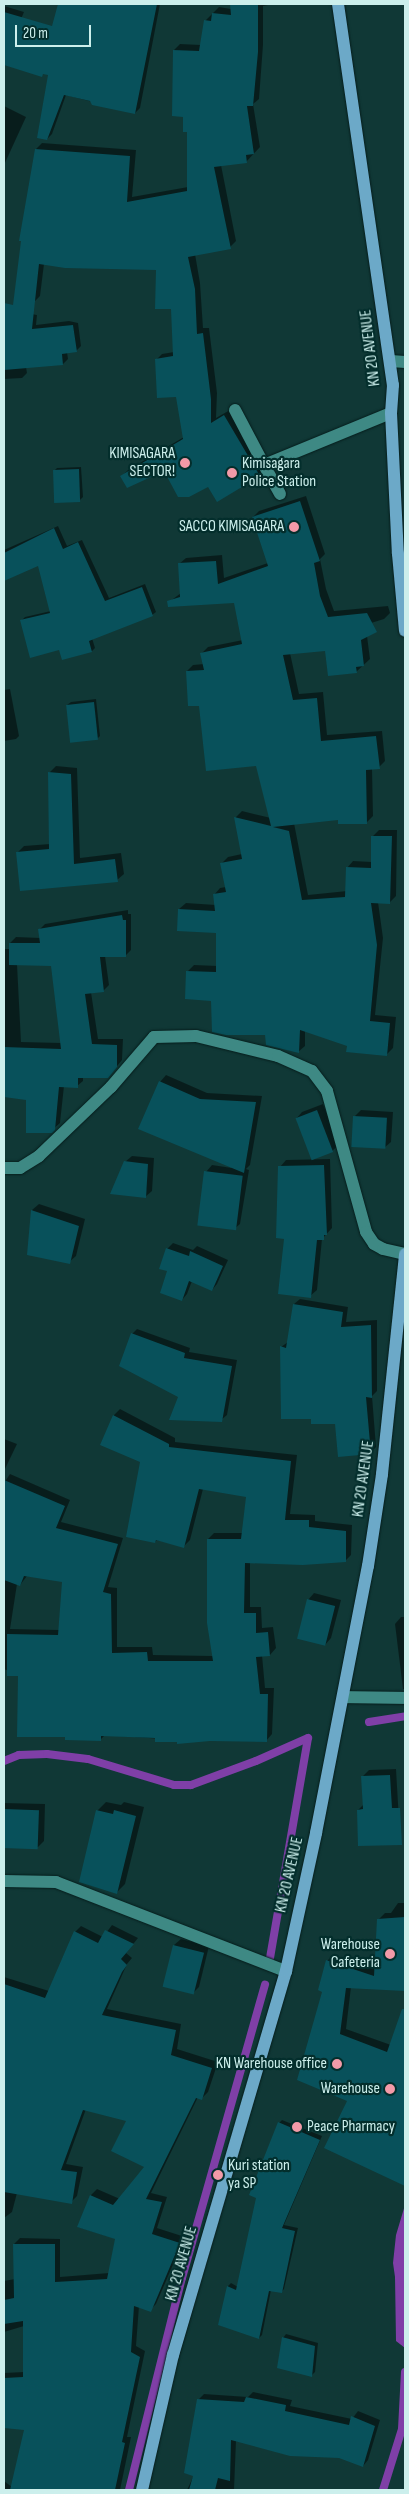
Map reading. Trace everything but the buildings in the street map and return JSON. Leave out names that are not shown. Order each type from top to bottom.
[{"type":"main road","name":"KN 20 AVENUE","points":[[338,4],[391,361],[393,385],[391,413],[398,554],[405,631]]},
{"type":"main road","name":"KN 20 AVENUE","points":[[142,2490],[175,2345],[286,1970],[316,1833],[368,1566],[382,1474],[405,1254]]},
{"type":"street","points":[[391,361],[405,362]]},
{"type":"street","points":[[235,410],[280,494]]},
{"type":"street","points":[[264,465],[391,413]]},
{"type":"street","points":[[4,1168],[20,1168],[39,1156],[111,1087],[154,1037],[196,1036],[278,1056],[312,1071],[327,1091],[366,1232],[374,1244],[383,1249],[405,1254]]},
{"type":"street","points":[[343,1697],[405,1698]]},
{"type":"street","points":[[4,1881],[56,1882],[286,1970]]},
{"type":"shaded area","points":[[405,2205],[405,2348],[396,2341],[393,2263],[396,2235]]},
{"type":"waterway","points":[[369,1722],[405,1716]]},
{"type":"waterway","points":[[4,1761],[19,1755],[47,1754],[88,1759],[174,1785],[191,1785],[256,1761],[308,1738]]},
{"type":"waterway","points":[[270,1958],[308,1738]]},
{"type":"waterway","points":[[129,2490],[182,2278],[265,1984]]},
{"type":"waterway","points":[[383,2490],[402,2429],[405,2372]]},
{"type":"place","name":"KIMISAGARA SECTOR!","points":[[185,463]]},
{"type":"place","name":"Kimisagara Police Station","points":[[232,473]]},
{"type":"place","name":"SACCO KIMISAGARA","points":[[294,527]]},
{"type":"place","name":"Warehouse Cafeteria","points":[[390,1954]]},
{"type":"place","name":"KN Warehouse office","points":[[337,2064]]},
{"type":"place","name":"Warehouse","points":[[390,2089]]},
{"type":"place","name":"Peace Pharmacy","points":[[297,2127]]},
{"type":"place","name":"Kuri station ya SP","points":[[218,2175]]}]
